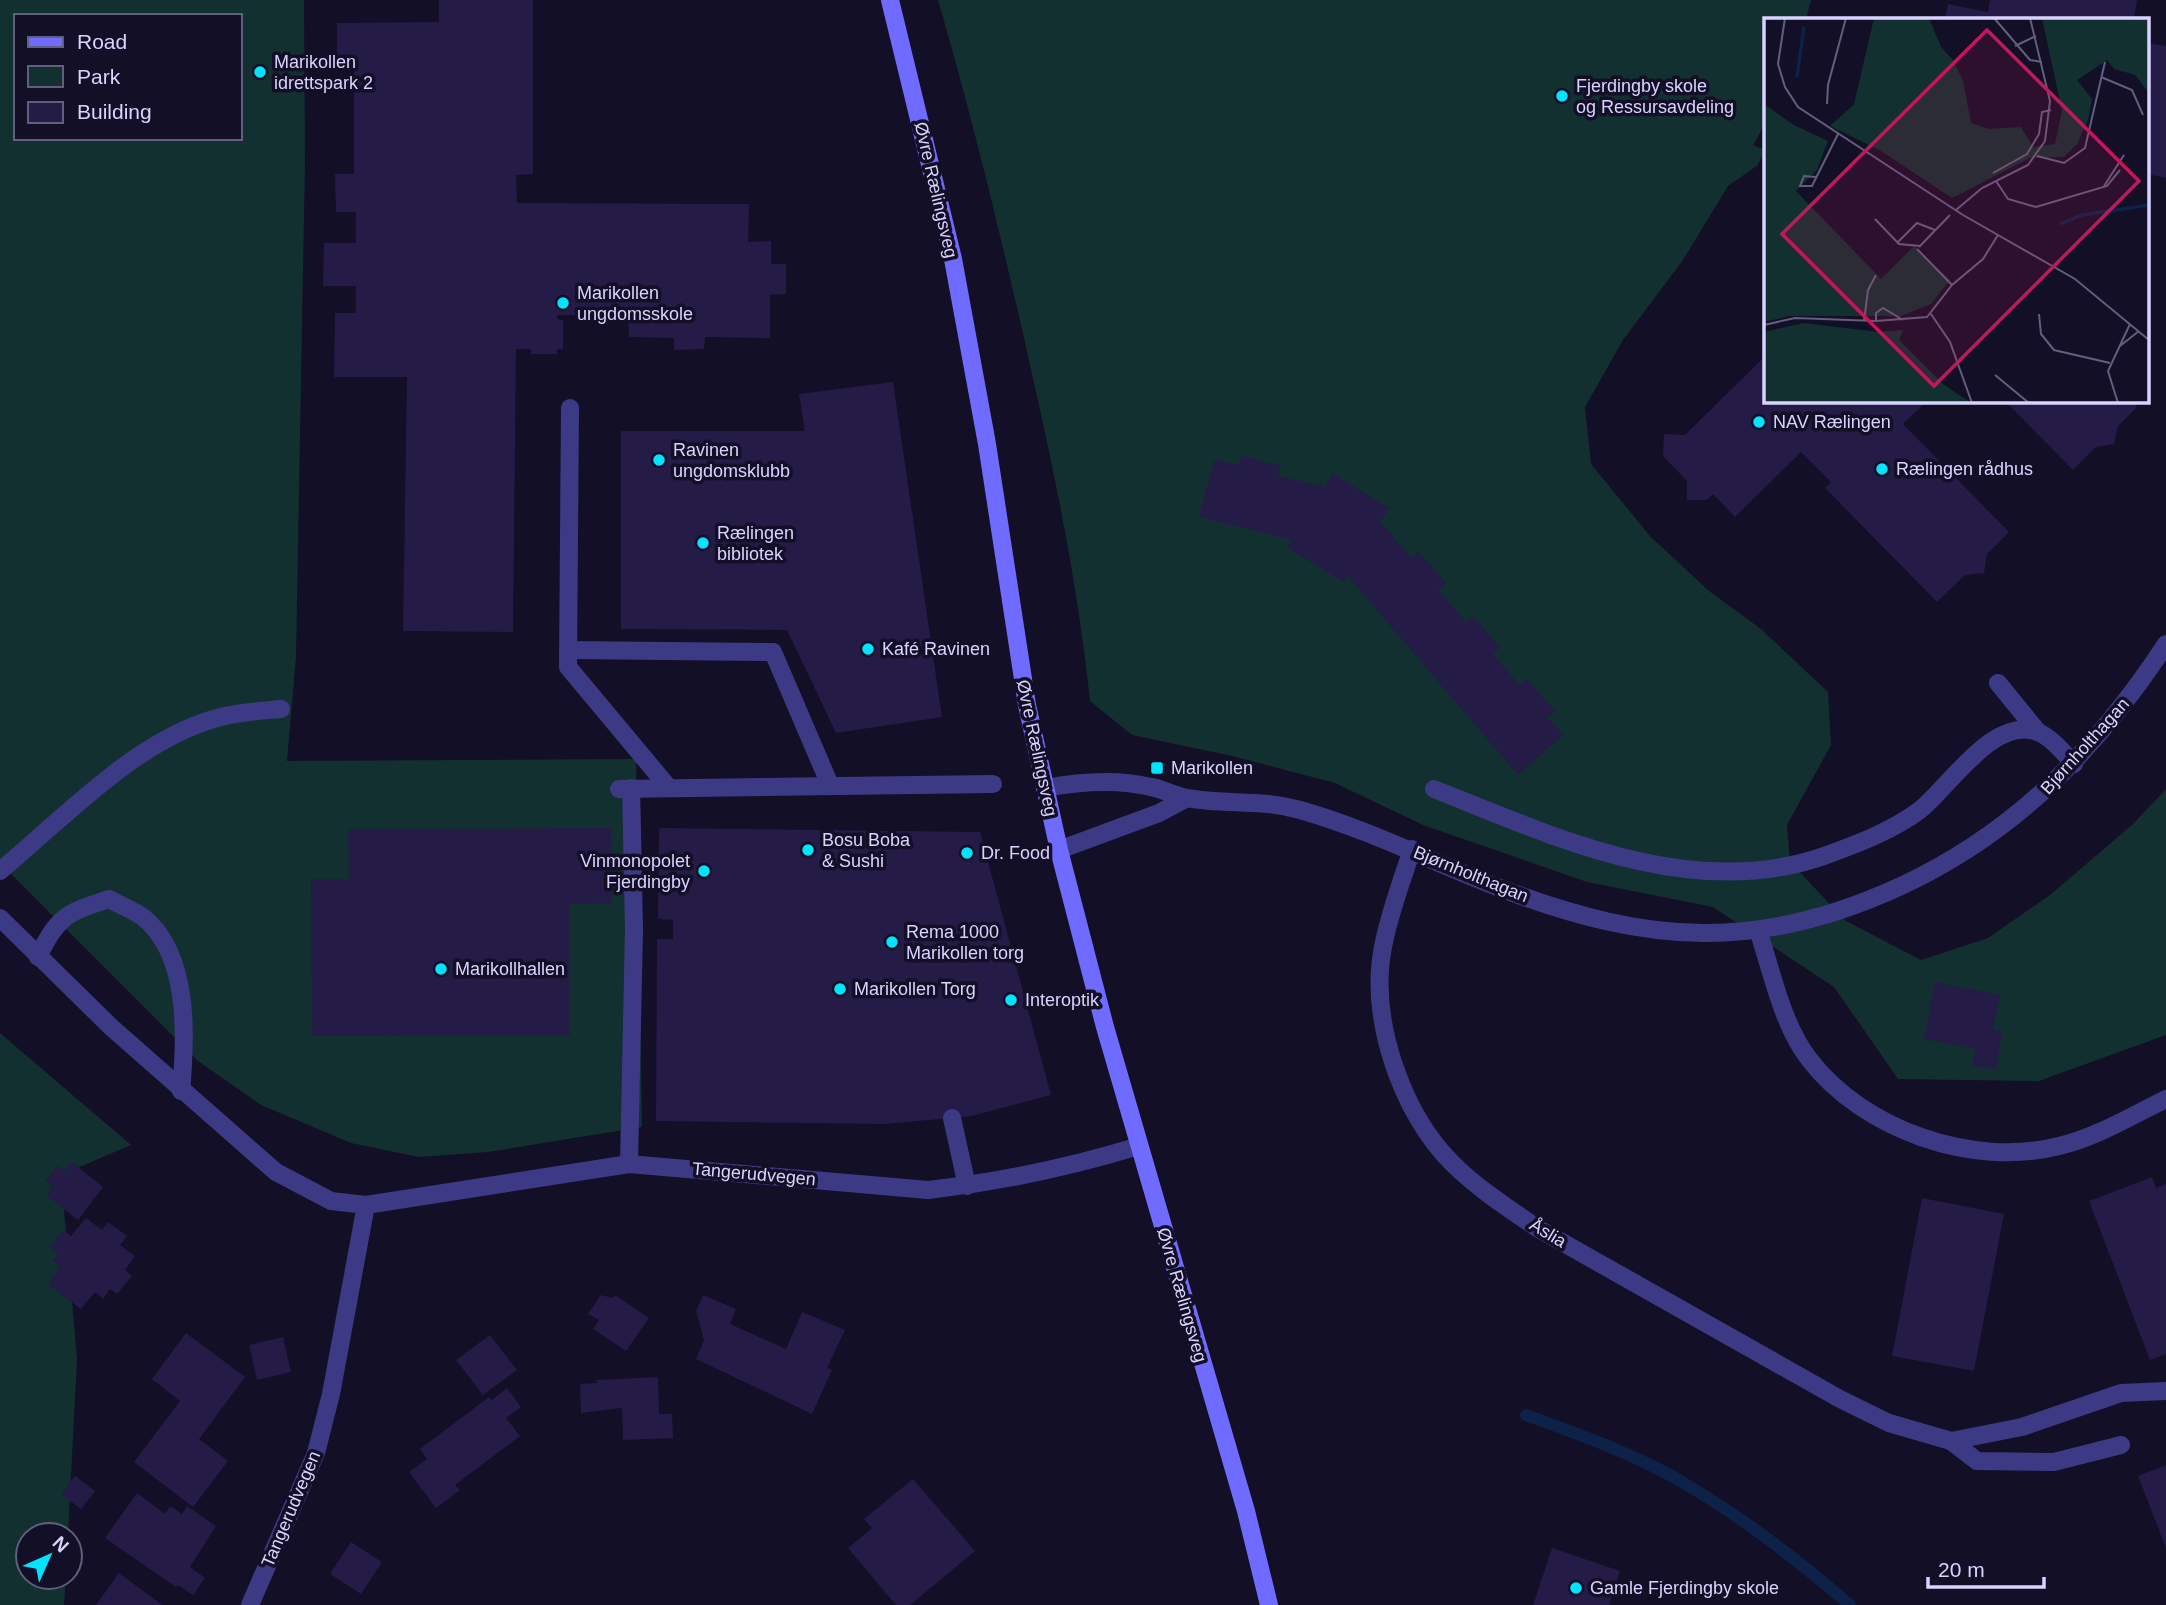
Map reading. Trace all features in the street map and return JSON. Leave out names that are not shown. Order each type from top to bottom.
[{"type":"main road","name":"Øvre Rælingsveg","points":[[890,0],[953,259],[987,444],[1027,705],[1059,850],[1139,1146],[1245,1511],[1269,1605]]},
{"type":"street","points":[[570,408],[568,667],[669,788]]},
{"type":"street","name":"Bjørnholthagan","points":[[1045,788],[1073,783],[1119,783],[1151,787],[1187,798],[1271,803],[1298,809],[1412,849],[1502,889],[1615,925],[1663,933],[1719,934],[1758,930],[1850,906],[1927,874],[2004,826],[2074,764],[2119,711],[2166,643]]},
{"type":"street","points":[[568,650],[773,652],[830,786]]},
{"type":"street","points":[[1998,683],[2038,732],[2055,743],[2074,764]]},
{"type":"street","points":[[0,871],[125,767],[157,744],[217,718],[281,709]]},
{"type":"street","points":[[1434,789],[1516,822],[1635,861],[1720,870],[1753,869],[1820,857],[1892,827],[1919,810],[1984,746],[2002,734],[2019,729],[2038,732]]},
{"type":"street","points":[[629,1164],[634,929],[632,831],[625,788],[993,783]]},
{"type":"street","points":[[1059,850],[1159,813],[1187,798]]},
{"type":"street","name":"Åslia","points":[[1412,849],[1382,947],[1380,1007],[1403,1084],[1419,1118],[1451,1162],[1489,1196],[1538,1228],[1828,1392],[1889,1423],[1951,1441]]},
{"type":"street","points":[[37,957],[54,925],[81,909],[109,899],[143,918],[166,945],[177,981],[184,1035],[181,1091]]},
{"type":"street","name":"Tangerudvegen","points":[[0,918],[37,957],[181,1091],[276,1172],[331,1201],[366,1205],[629,1164],[928,1190],[967,1186],[1088,1161],[1139,1146]]},
{"type":"street","points":[[1758,930],[1781,1000],[1809,1059],[1864,1109],[1907,1132],[1956,1148],[2002,1153],[2058,1147],[2100,1132],[2166,1099]]},
{"type":"street","points":[[952,1118],[967,1186]]},
{"type":"street","name":"Tangerudvegen","points":[[250,1605],[316,1453],[331,1394],[366,1205]]},
{"type":"street","points":[[1951,1441],[2022,1427],[2121,1393],[2166,1391]]},
{"type":"street","points":[[1951,1441],[1977,1461],[2054,1462],[2121,1445]]},
{"type":"green space","points":[[0,0],[304,0],[305,161],[296,657],[287,761],[636,759],[642,1127],[488,1152],[419,1157],[351,1143],[261,1105],[198,1061],[0,863]]},
{"type":"green space","points":[[938,0],[1811,0],[1806,18],[1764,18],[1764,126],[1753,145],[1764,150],[1764,152],[1758,165],[1728,186],[1683,260],[1623,340],[1585,407],[1591,464],[1650,536],[1709,591],[1761,629],[1828,692],[1831,745],[1787,825],[1790,862],[1846,921],[1921,960],[1988,938],[2050,895],[2133,824],[2166,789],[2166,1035],[2039,1081],[1898,1079],[1834,987],[1713,907],[1587,882],[1423,825],[1335,783],[1232,756],[1132,735],[1090,701],[1072,571],[1047,442],[963,88]]},
{"type":"green space","points":[[0,1033],[131,1145],[61,1175],[77,1359],[69,1521],[14,1521],[14,1591],[65,1591],[64,1605],[0,1605]]},
{"type":"building","name":"Marikollen ungdomsskole","points":[[439,0],[533,0],[533,174],[516,175],[517,203],[749,204],[748,242],[771,241],[771,264],[786,264],[786,294],[770,295],[770,338],[705,337],[704,349],[674,350],[674,338],[629,337],[628,315],[557,315],[557,319],[563,320],[563,349],[557,349],[557,354],[531,354],[531,349],[516,349],[513,632],[403,631],[407,377],[334,377],[335,313],[356,313],[356,286],[323,286],[324,243],[356,243],[356,212],[336,212],[335,174],[354,174],[354,56],[337,56],[337,23],[439,22]]},
{"type":"building","points":[[1990,0],[2137,0],[2134,18],[1945,18],[1948,4],[1988,12]]},
{"type":"building","points":[[2148,43],[2166,46],[2166,178],[2148,174]]},
{"type":"building","name":"Rælingen rådhus","points":[[1764,357],[1764,402],[1926,402],[1903,424],[2009,532],[1987,554],[1984,573],[1965,575],[1937,602],[1825,488],[1831,482],[1801,452],[1735,517],[1713,494],[1707,500],[1687,500],[1687,481],[1663,456],[1664,434],[1685,435]]},
{"type":"building","points":[[893,382],[942,717],[836,733],[787,630],[621,629],[621,431],[805,431],[799,394]]},
{"type":"building","name":"Rælingen rådhus","points":[[2006,402],[2136,402],[2136,408],[2118,426],[2114,444],[2096,447],[2073,470]]},
{"type":"building","points":[[1241,456],[1281,466],[1278,476],[1325,487],[1333,474],[1389,508],[1380,522],[1412,558],[1418,552],[1446,583],[1438,590],[1466,622],[1473,616],[1500,647],[1493,654],[1520,686],[1527,680],[1555,711],[1547,717],[1563,735],[1518,775],[1347,575],[1343,582],[1287,547],[1292,540],[1199,517],[1214,459],[1239,465]]},
{"type":"building","name":"Marikollhallen","points":[[611,828],[612,903],[569,904],[570,1035],[312,1036],[311,879],[349,879],[348,829]]},
{"type":"building","name":"Marikollen Torg","points":[[659,828],[980,832],[1051,1095],[972,1116],[885,1124],[656,1121],[657,939],[673,939],[673,920],[658,919]]},
{"type":"building","points":[[1935,982],[2000,995],[1993,1029],[2002,1031],[1996,1070],[1972,1065],[1975,1049],[1924,1039]]},
{"type":"building","points":[[72,1162],[103,1187],[78,1220],[46,1195],[53,1186],[45,1181],[58,1165],[65,1171]]},
{"type":"building","points":[[2152,1177],[2156,1188],[2166,1184],[2166,1354],[2150,1360],[2089,1201]]},
{"type":"building","points":[[1922,1198],[2004,1214],[1974,1371],[1892,1356]]},
{"type":"building","points":[[86,1218],[102,1230],[108,1222],[127,1236],[120,1245],[135,1256],[125,1270],[132,1276],[117,1294],[110,1289],[103,1299],[95,1292],[81,1309],[48,1284],[61,1266],[52,1260],[58,1254],[49,1247],[63,1230],[71,1236]]},
{"type":"building","points":[[601,1295],[613,1298],[615,1295],[649,1318],[626,1351],[593,1329],[599,1320],[588,1314]]},
{"type":"building","points":[[703,1295],[736,1309],[730,1324],[786,1349],[802,1312],[845,1330],[827,1368],[832,1370],[812,1414],[696,1359],[704,1340],[696,1311]]},
{"type":"building","points":[[186,1333],[245,1377],[199,1439],[228,1461],[193,1507],[134,1462],[180,1401],[152,1379]]},
{"type":"building","points":[[490,1335],[517,1370],[483,1395],[456,1360]]},
{"type":"building","points":[[283,1337],[291,1372],[257,1380],[249,1345]]},
{"type":"building","points":[[658,1377],[659,1414],[672,1414],[673,1438],[623,1440],[622,1408],[581,1413],[580,1384],[597,1383],[597,1380]]},
{"type":"building","points":[[507,1388],[521,1407],[506,1418],[520,1436],[455,1485],[460,1490],[436,1508],[409,1472],[427,1459],[420,1449],[489,1397],[492,1400]]},
{"type":"building","points":[[2166,1465],[2166,1548],[2138,1476]]},
{"type":"building","points":[[75,1476],[95,1491],[81,1509],[61,1494]]},
{"type":"building","points":[[913,1479],[975,1551],[910,1605],[896,1605],[848,1548],[872,1528],[864,1519]]},
{"type":"building","points":[[137,1493],[165,1514],[170,1506],[182,1514],[187,1506],[216,1526],[190,1567],[205,1578],[193,1595],[178,1585],[176,1587],[105,1538]]},
{"type":"building","points":[[351,1542],[382,1562],[361,1594],[330,1574]]},
{"type":"building","name":"Gamle Fjerdingby skole","points":[[1552,1548],[1620,1571],[1609,1605],[1533,1605]]},
{"type":"building","points":[[119,1573],[162,1605],[96,1605]]},
{"type":"waterway","points":[[1526,1415],[1629,1455],[1687,1485],[1772,1542],[1850,1605]]},
{"type":"place","name":"Marikollen idrettspark 2","points":[[260,72]]},
{"type":"place","name":"Fjerdingby skole og Ressursavdeling","points":[[1562,96]]},
{"type":"place","name":"Marikollen ungdomsskole","points":[[563,303]]},
{"type":"place","name":"NAV Rælingen","points":[[1759,422]]},
{"type":"place","name":"Ravinen ungdomsklubb","points":[[659,460]]},
{"type":"place","name":"Rælingen rådhus","points":[[1882,469]]},
{"type":"place","name":"Rælingen bibliotek","points":[[703,543]]},
{"type":"place","name":"Kafé Ravinen","points":[[868,649]]},
{"type":"place","name":"Marikollen","points":[[1157,768]]},
{"type":"place","name":"Bosu Boba & Sushi","points":[[808,850]]},
{"type":"place","name":"Dr. Food","points":[[967,853]]},
{"type":"place","name":"Vinmonopolet Fjerdingby","points":[[704,871]]},
{"type":"place","name":"Rema 1000 Marikollen torg","points":[[892,942]]},
{"type":"place","name":"Marikollhallen","points":[[441,969]]},
{"type":"place","name":"Marikollen Torg","points":[[840,989]]},
{"type":"place","name":"Interoptik","points":[[1011,1000]]},
{"type":"place","name":"Gamle Fjerdingby skole","points":[[1576,1588]]}]
